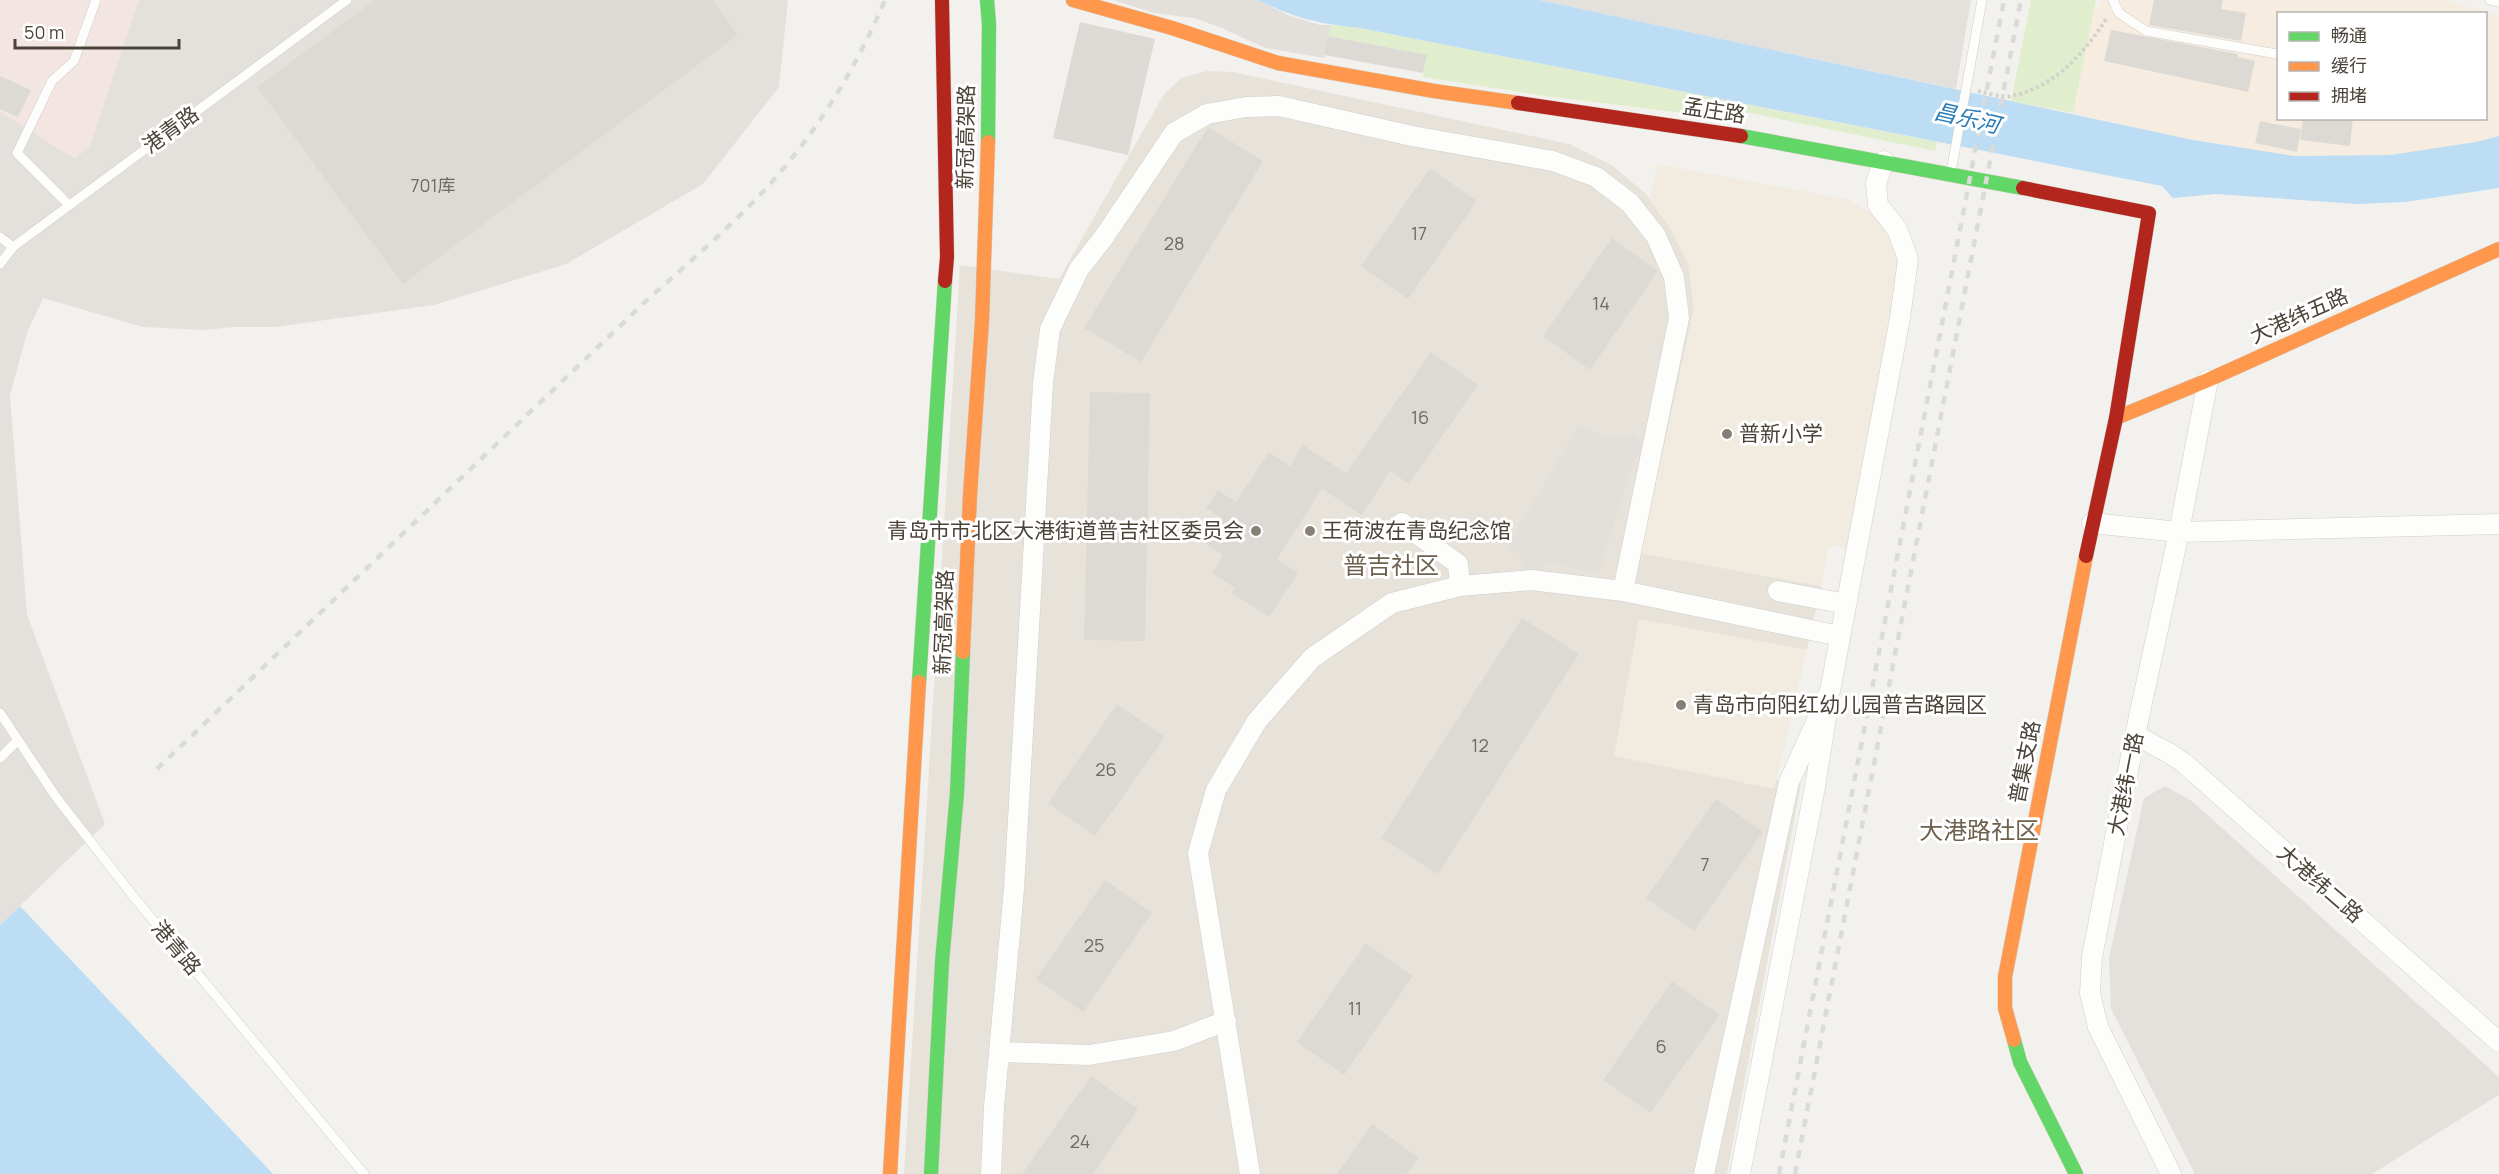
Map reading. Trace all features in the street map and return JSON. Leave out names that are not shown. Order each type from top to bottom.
[{"type":"main road","name":"新冠高架路","points":[[890,1174],[929,516],[947,257],[942,0]]},
{"type":"main road","name":"新冠高架路","points":[[931,1174],[942,962],[957,794],[970,495],[982,321],[988,133],[989,24],[987,0]]},
{"type":"main road","name":"孟庄路","points":[[1073,0],[1172,28],[1278,63],[1434,91],[1713,131],[1884,161],[2149,213],[2116,418]]},
{"type":"main road","name":"大港纬五路","points":[[2116,418],[2208,380],[2499,249]]},
{"type":"main road","name":"普集支路","points":[[2076,1174],[2020,1062],[2005,1008],[2005,977],[2092,523],[2116,418]]},
{"type":"street","points":[[991,1174],[1014,889],[1042,383],[1050,329],[1079,269],[1104,237],[1174,133],[1207,114],[1246,107],[1279,106],[1412,136],[1553,161],[1596,177],[1630,203],[1656,236],[1674,277],[1679,318],[1623,591]]},
{"type":"street","points":[[1740,1174],[1815,787],[1830,691],[1900,318],[1908,259],[1897,230],[1878,205],[1876,183],[1884,161]]},
{"type":"street","name":"大港纬一路","points":[[2172,1174],[2098,1027],[2090,993],[2092,957],[2208,380]]},
{"type":"street","points":[[1402,523],[1458,564],[1460,586]]},
{"type":"street","points":[[2092,523],[2179,532],[2499,524]]},
{"type":"street","points":[[1250,1174],[1198,853],[1216,789],[1257,722],[1312,658],[1392,603],[1460,586],[1531,580],[1623,591],[1840,636]]},
{"type":"street","points":[[1778,591],[1846,604]]},
{"type":"street","points":[[1704,1174],[1789,782],[1830,691]]},
{"type":"street","name":"大港纬二路","points":[[2135,735],[2184,763],[2499,1042]]},
{"type":"street","points":[[1000,1052],[1089,1055],[1174,1041],[1226,1021]]},
{"type":"lane","points":[[69,205],[17,153],[52,81],[74,62],[96,0]]},
{"type":"lane","name":"港青路","points":[[0,264],[13,247],[347,0]]},
{"type":"lane","points":[[1951,174],[1982,0]]},
{"type":"lane","points":[[2490,0],[2499,2]]},
{"type":"lane","points":[[2114,3],[2119,13],[2146,31],[2277,54]]},
{"type":"lane","points":[[0,237],[13,247]]},
{"type":"lane","name":"港青路","points":[[0,713],[56,797],[133,896],[364,1174]]},
{"type":"lane","points":[[0,758],[18,740]]},
{"type":"path","points":[[1966,90],[2009,97],[2038,87],[2068,68],[2096,35],[2114,3]]},
{"type":"shaded area","points":[[0,0],[788,0],[779,87],[703,184],[566,264],[434,305],[275,327],[205,330],[143,327],[43,298],[27,333],[10,395],[27,615],[105,824],[0,925]]},
{"type":"shaded area","points":[[0,0],[139,0],[90,146],[75,159],[0,112]]},
{"type":"shaded area","points":[[1113,0],[1257,0],[1290,16],[1320,25],[1331,25],[1324,58],[1265,48],[1194,18],[1154,13]]},
{"type":"shaded area","points":[[1539,0],[1971,0],[1956,89]]},
{"type":"shaded area","points":[[2102,0],[2445,0],[2486,12],[2277,12],[2277,120],[2487,120],[2487,12],[2499,16],[2499,136],[2476,142],[2389,155],[2294,156],[2193,140],[2073,113],[2093,12]]},
{"type":"shaded area","points":[[1207,71],[1233,72],[1569,144],[1613,166],[1646,194],[1669,226],[1688,262],[1694,309],[1641,553],[1821,586],[1807,650],[1639,620],[1774,789],[1776,780],[1801,784],[1727,1174],[904,1174],[960,265],[1059,279],[1164,94],[1181,78]]},
{"type":"shaded area","points":[[1657,164],[1847,199],[1877,217],[1887,229],[1901,261],[1848,548],[1829,546],[1821,586],[1641,553],[1694,309],[1688,262],[1669,226],[1650,200]]},
{"type":"shaded area","points":[[1579,424],[1605,438],[1625,438],[1631,434],[1646,447],[1635,458],[1599,573],[1548,563],[1543,572],[1520,569],[1522,561],[1520,555],[1507,547]]},
{"type":"shaded area","points":[[1639,619],[1807,650],[1774,789],[1614,756]]},
{"type":"shaded area","points":[[2165,786],[2192,801],[2499,1077],[2499,1095],[2372,1174],[2195,1174],[2111,1009],[2109,958],[2144,798]]},
{"type":"green space","points":[[2031,0],[2096,0],[2073,113],[2011,101]]},
{"type":"green space","points":[[1331,25],[1360,28],[1937,142],[1935,151],[1741,111],[1692,114],[1545,96],[1423,77],[1426,55],[1328,36]]},
{"type":"water","name":"昌乐河","points":[[1257,0],[1539,0],[2193,140],[2294,156],[2390,155],[2476,142],[2499,136],[2499,188],[2405,202],[2358,204],[2216,194],[2173,198],[2162,186],[1360,28],[1319,22],[1295,16]]},
{"type":"water","points":[[20,906],[273,1174],[0,1174],[0,925]]},
{"type":"building","points":[[375,0],[712,0],[738,35],[403,284],[257,87]]},
{"type":"building","points":[[2154,0],[2223,0],[2221,9],[2246,13],[2241,41],[2149,25]]},
{"type":"building","points":[[1080,22],[1155,39],[1128,155],[1053,138]]},
{"type":"building","points":[[2111,30],[2238,54],[2238,57],[2255,61],[2248,92],[2104,61]]},
{"type":"building","points":[[1328,36],[1427,55],[1423,73],[1324,55]]},
{"type":"building","points":[[0,76],[31,90],[18,117],[0,109]]},
{"type":"building","points":[[2303,120],[2353,120],[2350,146],[2300,140]]},
{"type":"building","points":[[2260,121],[2301,129],[2297,152],[2255,143]]},
{"type":"building","points":[[1208,127],[1263,161],[1141,362],[1084,328]]},
{"type":"building","points":[[1430,168],[1477,201],[1408,299],[1361,266]]},
{"type":"building","points":[[1612,238],[1658,271],[1590,370],[1543,336]]},
{"type":"building","points":[[1431,352],[1478,385],[1409,484],[1390,471],[1362,515],[1322,489],[1277,559],[1298,573],[1269,617],[1232,593],[1235,588],[1212,573],[1223,555],[1205,543],[1221,518],[1206,508],[1218,490],[1236,502],[1269,452],[1290,466],[1303,445],[1346,473]]},
{"type":"building","points":[[1090,392],[1150,393],[1145,641],[1084,640]]},
{"type":"building","points":[[1522,618],[1579,654],[1438,874],[1381,838]]},
{"type":"building","points":[[1117,704],[1165,737],[1095,836],[1048,803]]},
{"type":"building","points":[[1716,799],[1763,832],[1694,931],[1646,898]]},
{"type":"building","points":[[1105,880],[1152,913],[1083,1012],[1036,979]]},
{"type":"building","points":[[1366,943],[1413,976],[1344,1075],[1297,1042]]},
{"type":"building","points":[[1672,981],[1720,1015],[1650,1113],[1603,1080]]},
{"type":"building","points":[[1091,1076],[1138,1109],[1093,1174],[1022,1174]]},
{"type":"building","points":[[1372,1124],[1419,1158],[1407,1174],[1337,1174]]},
{"type":"railway","points":[[157,769],[644,303],[756,199],[789,162],[836,96],[885,0]]},
{"type":"railway","points":[[1779,1174],[2004,0]]},
{"type":"railway","points":[[1795,1174],[2021,0]]},
{"type":"traffic: fast","points":[[987,0],[989,24],[988,142]]},
{"type":"traffic: fast","points":[[1741,136],[2023,188]]},
{"type":"traffic: fast","points":[[919,682],[945,281]]},
{"type":"traffic: fast","points":[[931,1174],[942,962],[957,793],[963,652]]},
{"type":"traffic: fast","points":[[2014,1040],[2020,1062],[2076,1174]]},
{"type":"traffic: slow","points":[[1073,0],[1172,28],[1278,63],[1434,91],[1518,103]]},
{"type":"traffic: slow","points":[[963,652],[970,495],[982,321],[988,142]]},
{"type":"traffic: slow","points":[[2116,418],[2208,380],[2499,249]]},
{"type":"traffic: slow","points":[[2014,1040],[2005,1008],[2005,977],[2086,556]]},
{"type":"traffic: slow","points":[[890,1174],[919,682]]},
{"type":"traffic: jam","points":[[942,0],[947,257],[945,281]]},
{"type":"traffic: jam","points":[[1518,103],[1741,136]]},
{"type":"traffic: jam","points":[[2023,188],[2149,213],[2116,418],[2086,556]]},
{"type":"place","name":"普新小学","points":[[1727,434]]},
{"type":"place","name":"青岛市市北区大港街道普吉社区委员会","points":[[1256,531]]},
{"type":"place","name":"王荷波在青岛纪念馆","points":[[1310,531]]},
{"type":"place","name":"青岛市向阳红幼儿园普吉路园区","points":[[1681,705]]},
{"type":"district","name":"普吉社区","points":[[1391,566]]},
{"type":"district","name":"大港路社区","points":[[1979,831]]}]
